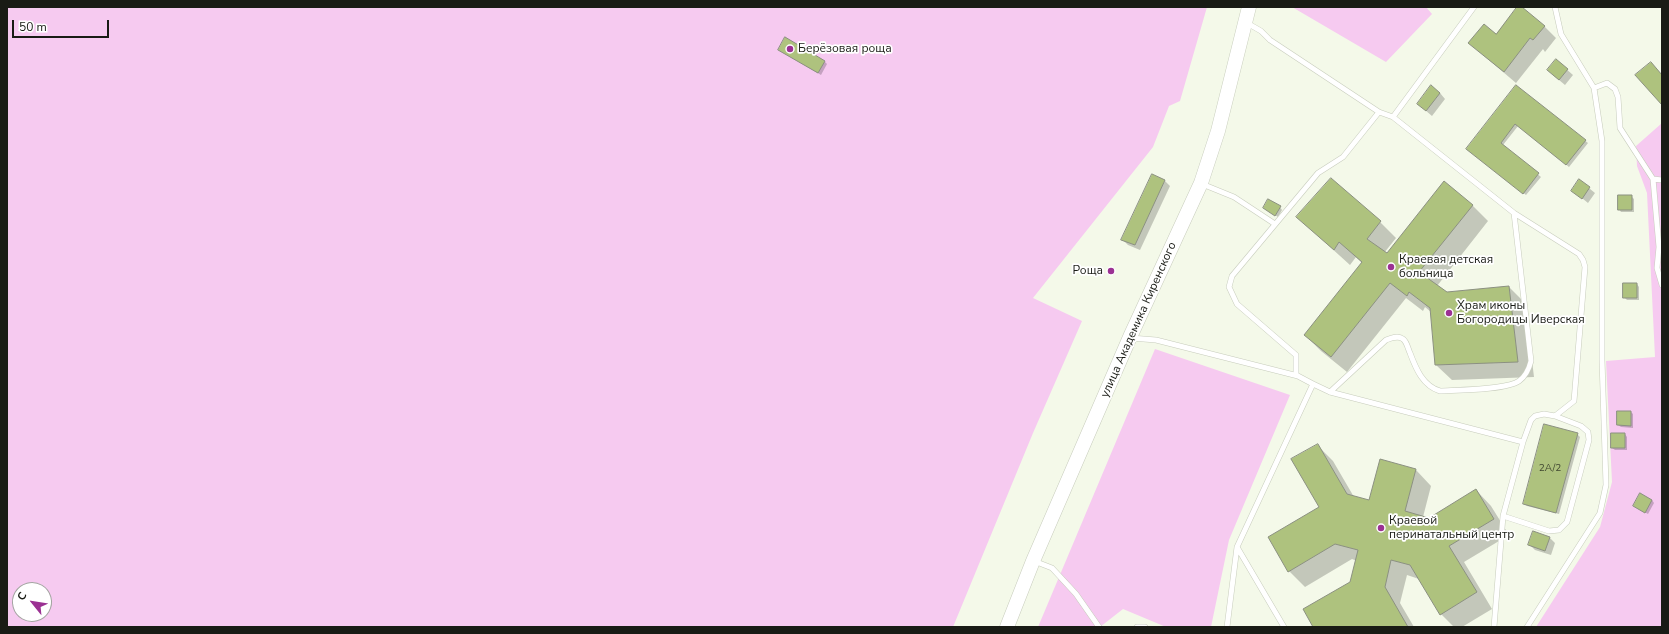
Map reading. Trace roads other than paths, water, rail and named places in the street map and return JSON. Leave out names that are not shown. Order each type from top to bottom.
[{"type":"main road","name":"улица Академика Киренского","points":[[1007,627],[1034,560],[1130,337],[1201,183],[1212,153],[1250,7]]},
{"type":"lane","points":[[1393,117],[1474,7]]},
{"type":"lane","points":[[1527,627],[1600,513],[1606,485],[1602,360],[1602,141],[1594,88],[1561,34],[1555,7]]},
{"type":"lane","points":[[1246,23],[1261,31],[1270,40],[1378,112],[1393,117],[1514,213],[1579,254],[1585,267],[1574,401],[1555,416]]},
{"type":"lane","points":[[1594,88],[1607,82],[1615,89],[1618,97],[1620,128],[1653,179],[1659,247],[1657,268],[1662,285]]},
{"type":"lane","points":[[1296,375],[1296,355],[1237,304],[1229,287],[1232,276],[1318,173],[1342,157],[1378,112]]},
{"type":"lane","points":[[1653,179],[1662,180]]},
{"type":"lane","points":[[1201,183],[1234,198],[1275,224]]},
{"type":"lane","points":[[1330,392],[1386,340],[1393,337],[1402,338],[1406,341],[1413,361],[1425,383],[1440,391],[1512,385],[1525,375],[1529,369],[1531,361],[1514,213]]},
{"type":"lane","points":[[1130,337],[1156,340],[1296,375],[1330,392],[1523,442]]},
{"type":"lane","points":[[1227,627],[1237,547],[1313,384]]},
{"type":"lane","points":[[1494,627],[1503,516],[1523,442],[1531,420],[1535,416],[1544,414],[1555,416],[1581,426],[1588,432],[1589,440],[1567,522],[1559,530],[1549,531],[1503,516]]},
{"type":"lane","points":[[1237,547],[1284,627]]},
{"type":"lane","points":[[1034,560],[1052,568],[1076,594],[1100,627]]},
{"type":"lane","points":[[1137,627],[1145,627]]},
{"type":"place","name":"Берёзовая роща","points":[[790,49]]},
{"type":"place","name":"Краевая детская больница","points":[[1391,267]]},
{"type":"place","name":"Роща","points":[[1111,271]]},
{"type":"place","name":"Храм иконы Богородицы Иверская","points":[[1449,313]]},
{"type":"place","name":"Краевой перинатальный центр","points":[[1381,528]]}]
